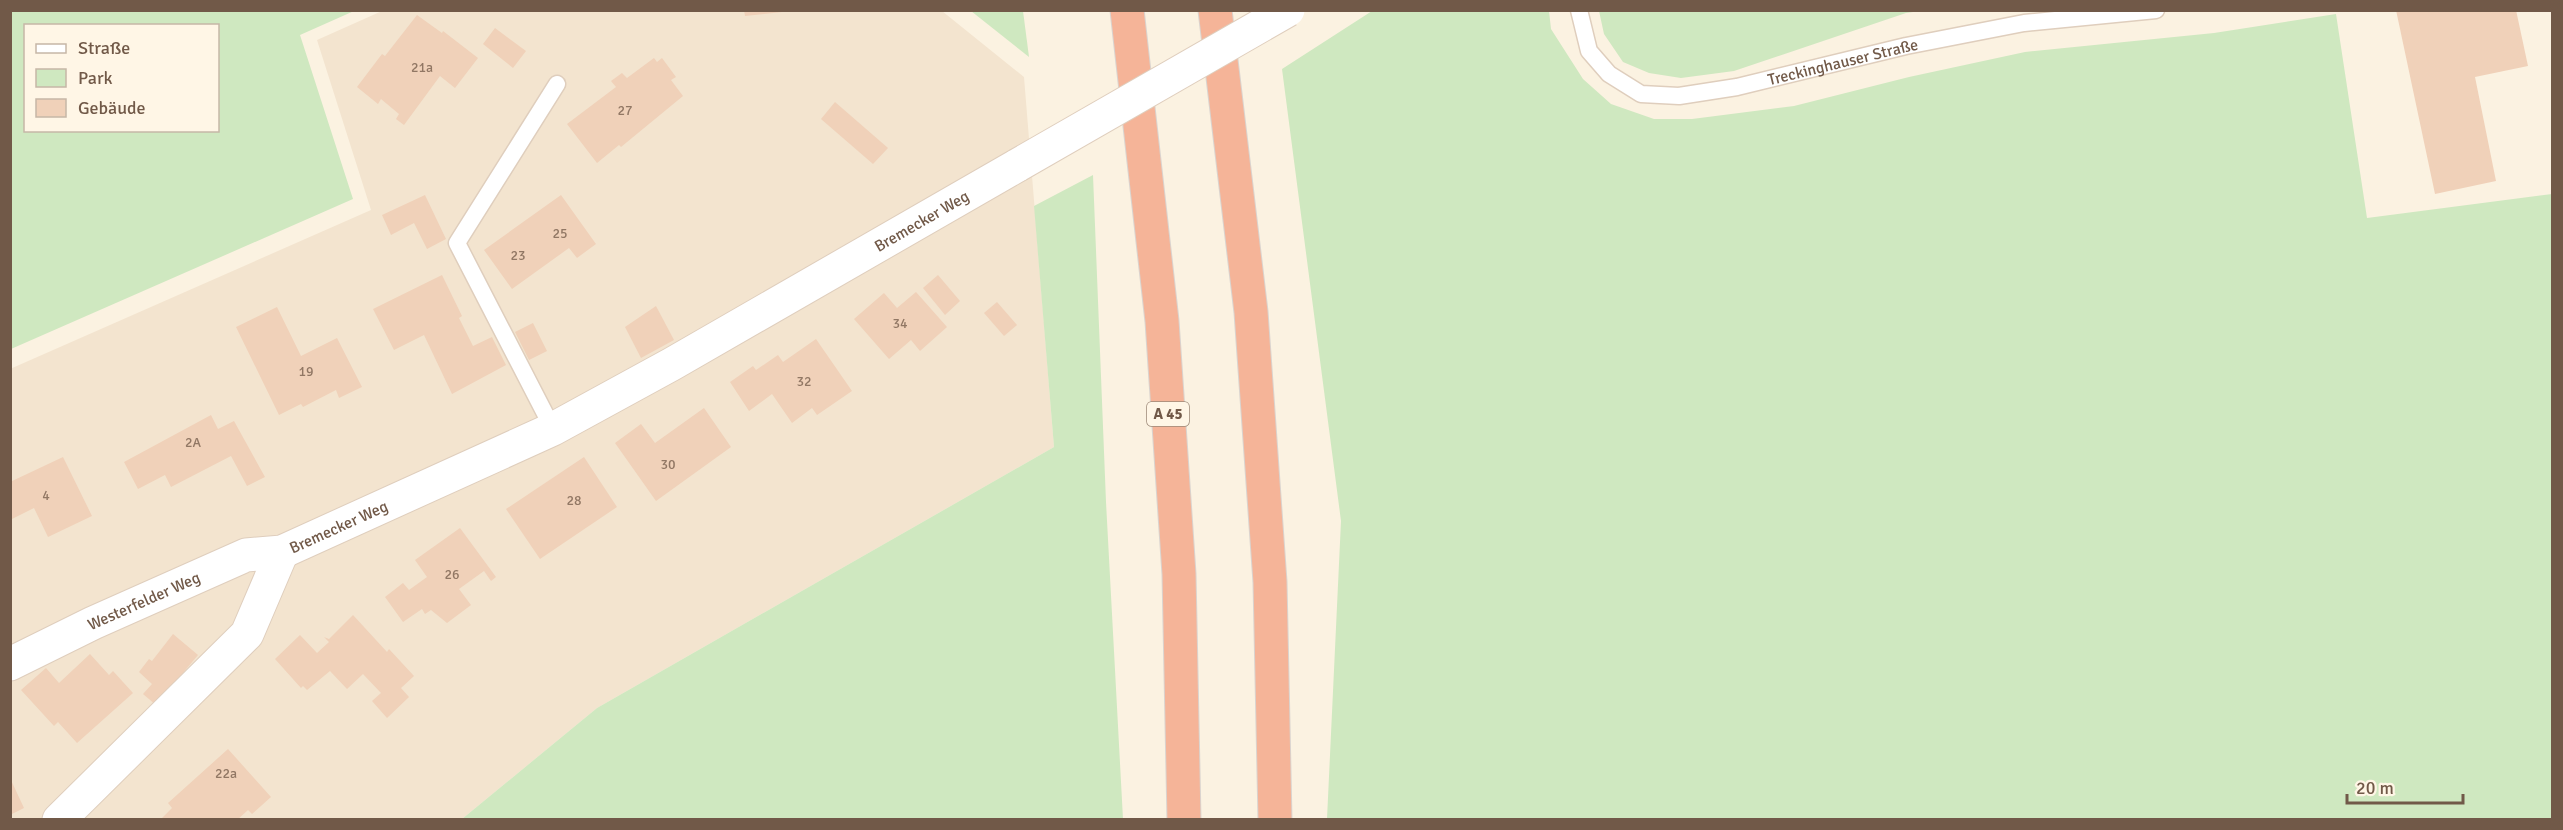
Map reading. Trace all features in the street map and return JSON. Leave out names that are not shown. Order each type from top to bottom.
[{"type":"highway","name":"A 45","points":[[1127,10],[1163,332],[1179,574],[1184,819]]},
{"type":"highway","points":[[1215,10],[1252,324],[1270,582],[1275,819]]},
{"type":"street","name":"Bremecker Weg","points":[[59,819],[248,634],[282,552],[553,429],[672,364],[1288,10]]},
{"type":"street","name":"Westerfelder Weg","points":[[10,663],[93,623],[246,555],[282,552]]},
{"type":"lane","name":"Treckinghauser Straße","points":[[1580,10],[1589,51],[1609,75],[1641,94],[1679,96],[1737,87],[1906,46],[2024,23],[2156,10]]},
{"type":"lane","points":[[553,429],[457,243],[557,84]]},
{"type":"shaded area","points":[[382,11],[942,11],[1024,77],[1054,447],[597,708],[462,819],[11,819],[10,369],[371,210],[317,40]]},
{"type":"green space","points":[[11,10],[354,11],[300,35],[353,199],[11,349]]},
{"type":"green space","points":[[1599,10],[1920,11],[1906,13],[1734,71],[1681,78],[1649,73],[1623,62],[1604,34]]},
{"type":"green space","points":[[971,11],[1023,11],[1029,57]]},
{"type":"green space","points":[[1372,11],[1549,11],[1551,29],[1583,79],[1611,104],[1654,119],[1692,119],[1794,106],[1909,77],[2025,52],[2214,33],[2336,14],[2367,218],[2552,194],[2552,819],[1327,819],[1341,521],[1282,69]]},
{"type":"green space","points":[[1093,175],[1106,502],[1123,819],[462,819],[597,708],[1054,447],[1034,206]]},
{"type":"building","points":[[744,10],[782,10],[782,12],[745,16]]},
{"type":"building","points":[[2396,10],[2516,10],[2528,66],[2475,77],[2496,181],[2435,194]]},
{"type":"building","points":[[417,15],[442,33],[443,31],[478,58],[455,88],[440,76],[404,125],[396,119],[399,114],[381,99],[378,104],[357,87],[382,54],[385,56]]},
{"type":"building","points":[[495,28],[526,51],[513,68],[483,44]]},
{"type":"building","points":[[654,58],[657,62],[662,58],[676,77],[671,80],[683,96],[621,147],[619,145],[597,163],[567,124],[616,87],[611,81],[622,73],[627,78]]},
{"type":"building","points":[[835,102],[888,148],[873,164],[821,119]]},
{"type":"building","points":[[425,195],[446,239],[427,249],[414,223],[391,235],[382,215]]},
{"type":"building","points":[[561,195],[596,244],[577,258],[569,248],[512,289],[484,250]]},
{"type":"building","points":[[442,275],[462,316],[459,318],[473,346],[492,337],[506,365],[452,394],[424,335],[394,350],[373,309]]},
{"type":"building","points":[[938,275],[960,301],[945,315],[923,288]]},
{"type":"building","points":[[916,292],[947,327],[920,351],[911,340],[889,359],[854,319],[884,293],[897,308]]},
{"type":"building","points":[[997,302],[1017,325],[1004,336],[984,313]]},
{"type":"building","points":[[656,306],[674,340],[641,358],[625,327]]},
{"type":"building","points":[[277,307],[301,356],[337,338],[362,387],[339,398],[336,390],[303,407],[301,404],[279,415],[236,327]]},
{"type":"building","points":[[533,323],[547,351],[529,360],[515,332]]},
{"type":"building","points":[[816,339],[852,391],[817,415],[812,408],[792,423],[772,394],[749,411],[730,382],[753,366],[756,370],[778,355],[783,362]]},
{"type":"building","points":[[704,408],[731,447],[656,501],[615,443],[641,424],[655,443]]},
{"type":"building","points":[[211,415],[218,429],[234,421],[265,477],[247,486],[231,456],[171,487],[165,475],[138,489],[124,462]]},
{"type":"building","points":[[63,457],[92,516],[48,537],[34,508],[10,520],[10,482]]},
{"type":"building","points":[[584,457],[617,507],[540,559],[506,509]]},
{"type":"building","points":[[460,528],[496,577],[491,581],[484,571],[459,589],[471,605],[447,623],[431,610],[425,614],[422,609],[403,622],[385,597],[403,583],[409,590],[427,577],[415,560]]},
{"type":"building","points":[[353,615],[387,652],[389,649],[414,676],[401,688],[409,697],[387,718],[372,701],[381,693],[363,674],[347,689],[330,671],[307,690],[303,686],[301,688],[275,659],[300,635],[317,653],[329,642],[324,637],[329,639]]},
{"type":"building","points":[[173,634],[198,655],[156,705],[143,694],[152,684],[139,672],[149,659],[152,661]]},
{"type":"building","points":[[90,654],[109,675],[113,671],[133,693],[77,743],[58,722],[54,726],[21,690],[46,668],[59,683]]},
{"type":"building","points":[[228,749],[271,797],[252,814],[248,810],[237,820],[160,820],[172,808],[168,803]]},
{"type":"building","points":[[10,778],[24,808],[10,815]]}]
